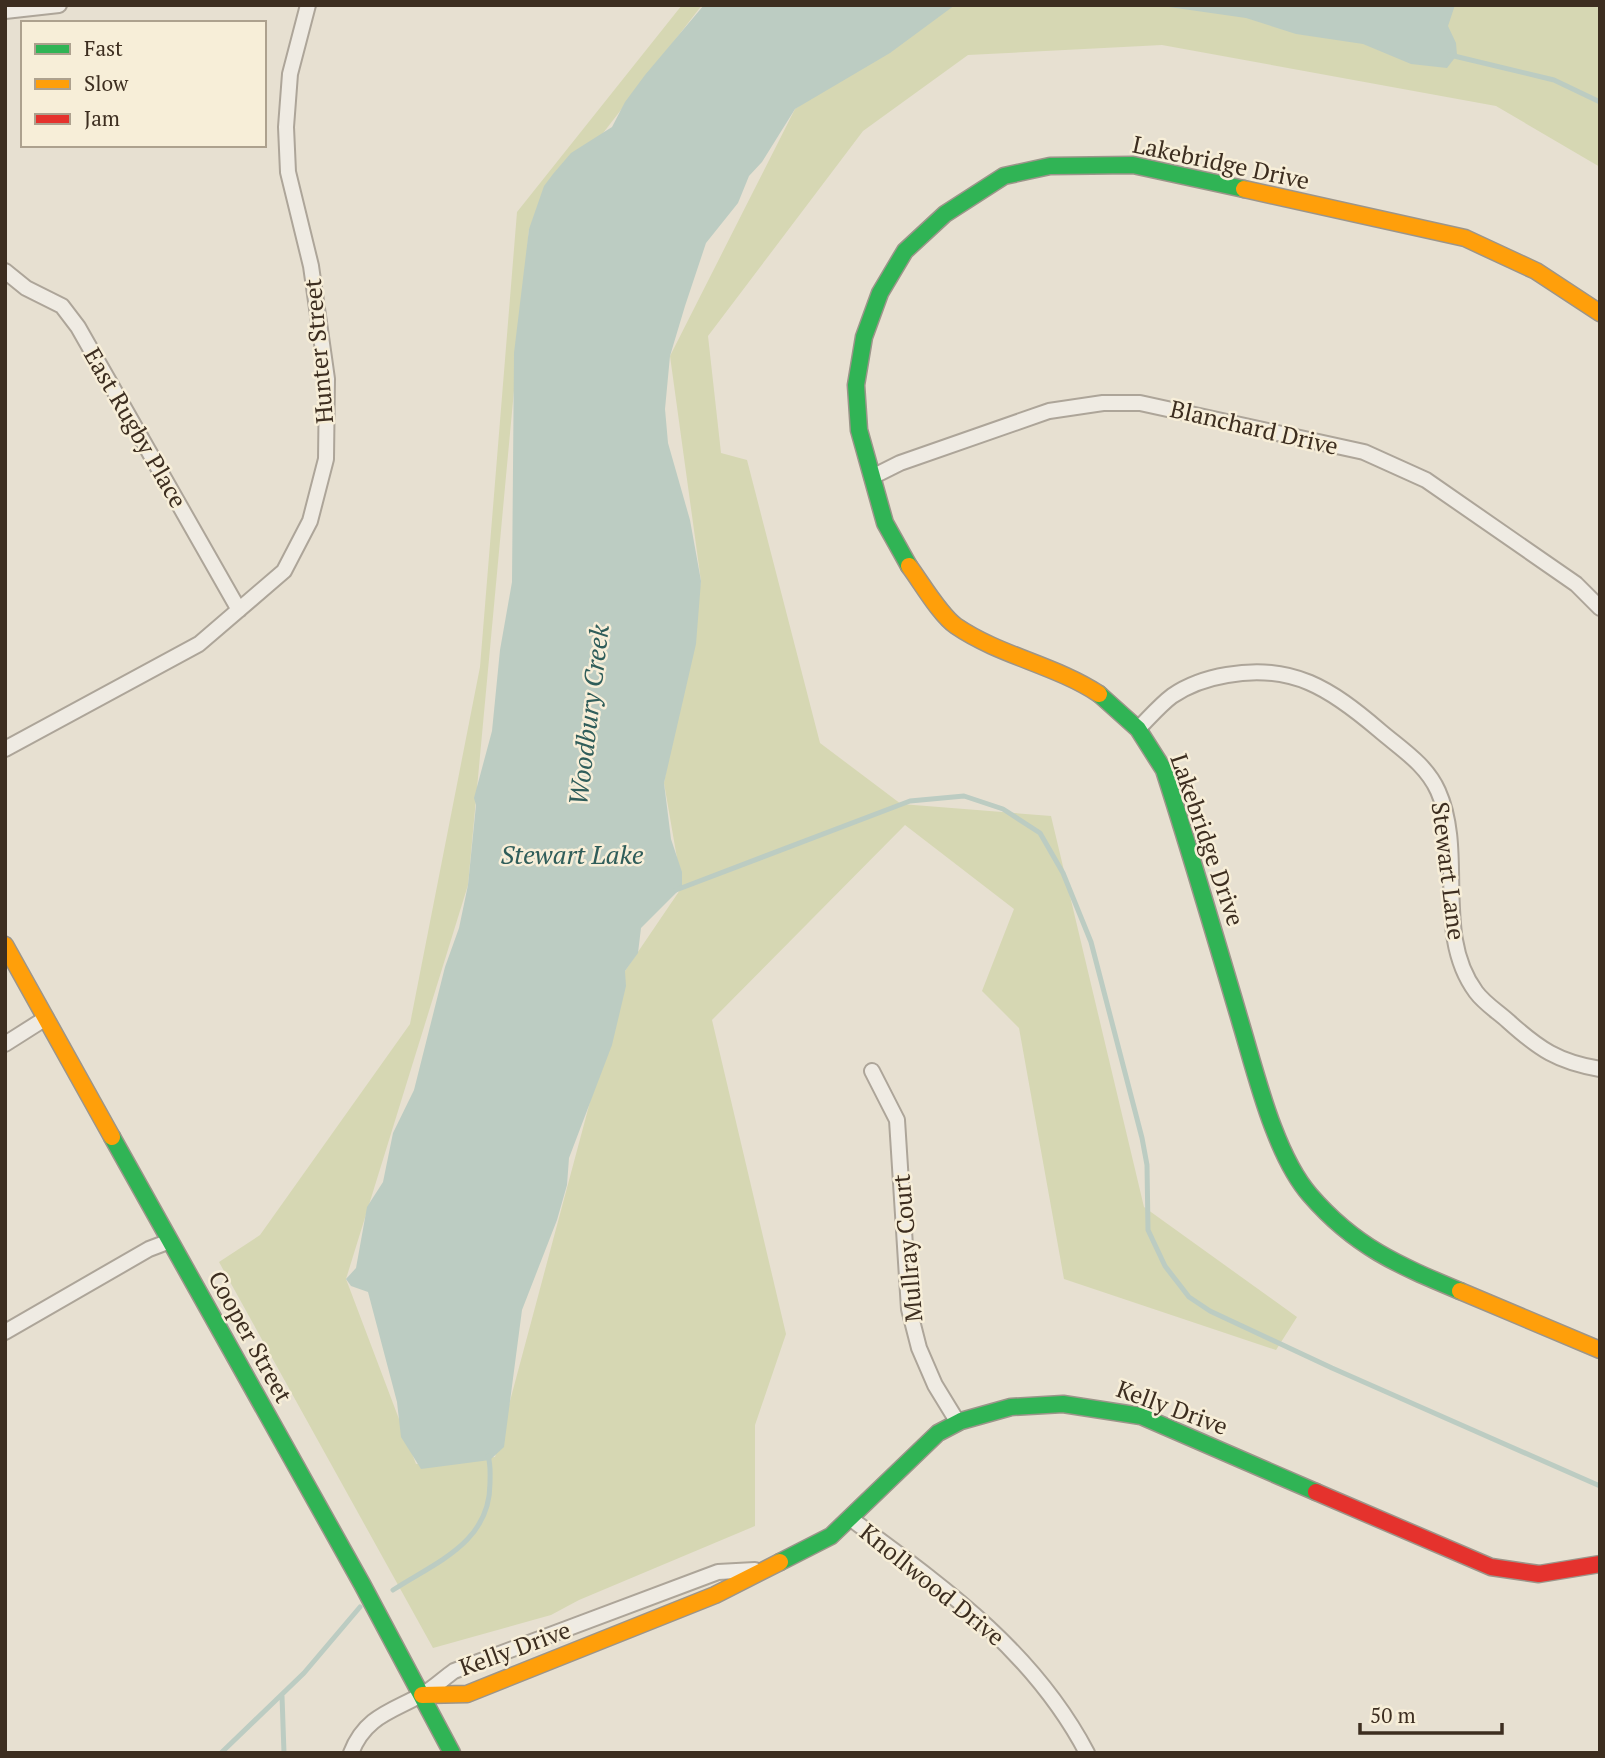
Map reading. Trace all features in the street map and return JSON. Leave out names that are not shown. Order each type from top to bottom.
[{"type":"street","points":[[5,11],[59,5]]},
{"type":"street","name":"Hunter Street","points":[[5,748],[199,644],[285,571],[310,521],[326,459],[327,379],[311,266],[288,172],[287,150],[290,74],[308,5]]},
{"type":"street","name":"Lakebridge Drive","points":[[1600,313],[1536,271],[1465,238],[1133,165],[1083,163],[1027,171],[993,182],[945,214],[905,251],[880,293],[864,337],[856,385],[859,430],[885,523],[907,564],[954,625],[1015,655],[1059,672],[1097,693],[1138,729],[1164,770],[1277,1138],[1309,1194],[1358,1242],[1394,1263],[1600,1350]]},
{"type":"street","name":"East Rugby Place","points":[[5,271],[26,288],[62,306],[78,327],[239,610]]},
{"type":"street","name":"Blanchard Drive","points":[[872,477],[900,463],[1049,411],[1103,403],[1140,403],[1364,452],[1414,474],[1510,536],[1576,583],[1600,608]]},
{"type":"street","name":"Stewart Lane","points":[[1138,729],[1173,696],[1211,678],[1255,670],[1294,675],[1334,694],[1426,769],[1439,792],[1450,853],[1452,921],[1459,955],[1476,992],[1538,1048],[1572,1064],[1600,1069]]},
{"type":"street","name":"Cooper Street","points":[[5,945],[362,1584],[452,1753]]},
{"type":"street","points":[[5,1044],[46,1018]]},
{"type":"street","name":"Mullray Court","points":[[872,1072],[897,1121],[909,1309],[919,1348],[935,1385],[957,1422]]},
{"type":"street","points":[[5,1332],[149,1249],[170,1241]]},
{"type":"street","name":"Kelly Drive","points":[[422,1695],[467,1694],[715,1595],[759,1570],[831,1536],[938,1433],[957,1422],[1013,1406],[1097,1405],[1141,1416],[1491,1567],[1539,1574],[1600,1564]]},
{"type":"street","name":"Knollwood Drive","points":[[851,1519],[942,1587],[997,1633],[1058,1706],[1087,1753]]},
{"type":"street","name":"Kelly Drive","points":[[422,1695],[454,1671],[718,1572],[759,1570]]},
{"type":"street","points":[[351,1753],[369,1725],[397,1704],[422,1695]]},
{"type":"green space","points":[[682,5],[702,5],[529,229],[468,885],[346,1279],[416,1464],[495,1457],[625,971],[682,887],[664,783],[701,581],[670,356],[795,109],[946,5],[1600,5],[1600,167],[1496,106],[1162,45],[968,55],[863,131],[708,336],[721,453],[747,460],[820,743],[901,804],[1051,816],[1144,1207],[1297,1317],[1276,1350],[1064,1279],[1019,1028],[982,991],[1014,909],[905,825],[712,1020],[786,1334],[755,1425],[755,1526],[579,1600],[551,1615],[433,1648],[219,1262],[260,1235],[410,1024],[480,667],[517,212]]},
{"type":"water","name":"Stewart Lake","points":[[704,5],[955,5],[890,53],[795,109],[762,162],[749,176],[738,203],[706,243],[670,356],[665,409],[668,443],[690,520],[701,581],[696,644],[664,783],[671,839],[682,872],[682,887],[641,928],[638,953],[625,971],[626,986],[612,1045],[569,1158],[567,1185],[557,1220],[522,1310],[504,1447],[490,1460],[421,1469],[401,1437],[397,1402],[368,1292],[351,1286],[346,1279],[356,1268],[367,1207],[383,1182],[393,1133],[414,1090],[445,967],[459,928],[468,885],[476,805],[474,798],[492,731],[500,650],[512,582],[514,353],[529,229],[544,186],[553,174],[571,153],[612,127],[625,102],[645,75]]},
{"type":"water","points":[[1155,5],[1455,5],[1448,26],[1456,43],[1457,55],[1447,68],[1411,64],[1363,44],[1296,34],[1246,18]]},
{"type":"waterway","points":[[1450,55],[1554,80],[1600,102]]},
{"type":"waterway","points":[[676,890],[910,801],[964,796],[1003,809],[1040,833],[1063,873],[1091,942],[1142,1138],[1147,1165],[1148,1230],[1165,1266],[1189,1297],[1210,1311],[1332,1368],[1600,1486]]},
{"type":"waterway","name":"Woodbury Creek","points":[[393,1590],[443,1560],[471,1536],[488,1504],[488,1456]]},
{"type":"waterway","name":"Woodbury Creek","points":[[221,1753],[304,1673],[360,1607]]},
{"type":"waterway","points":[[282,1696],[284,1753]]},
{"type":"traffic: fast","points":[[909,566],[885,523],[859,430],[856,385],[864,337],[880,293],[905,251],[945,214],[1004,176],[1050,166],[1133,165],[1244,189]]},
{"type":"traffic: fast","points":[[1099,694],[1138,729],[1164,770],[1260,1090],[1277,1136],[1298,1178],[1327,1213],[1361,1241],[1397,1263],[1460,1291]]},
{"type":"traffic: fast","points":[[112,1137],[362,1584],[452,1753]]},
{"type":"traffic: fast","points":[[780,1562],[831,1536],[938,1433],[961,1421],[1011,1407],[1063,1404],[1141,1416],[1316,1492]]},
{"type":"traffic: slow","points":[[1244,189],[1465,238],[1536,271],[1600,313]]},
{"type":"traffic: slow","points":[[909,566],[937,606],[956,626],[991,645],[1064,675],[1099,694]]},
{"type":"traffic: slow","points":[[5,945],[112,1137]]},
{"type":"traffic: slow","points":[[1460,1291],[1600,1350]]},
{"type":"traffic: slow","points":[[422,1695],[467,1694],[715,1595],[780,1562]]},
{"type":"traffic: jam","points":[[1316,1492],[1491,1567],[1539,1574],[1600,1564]]}]
